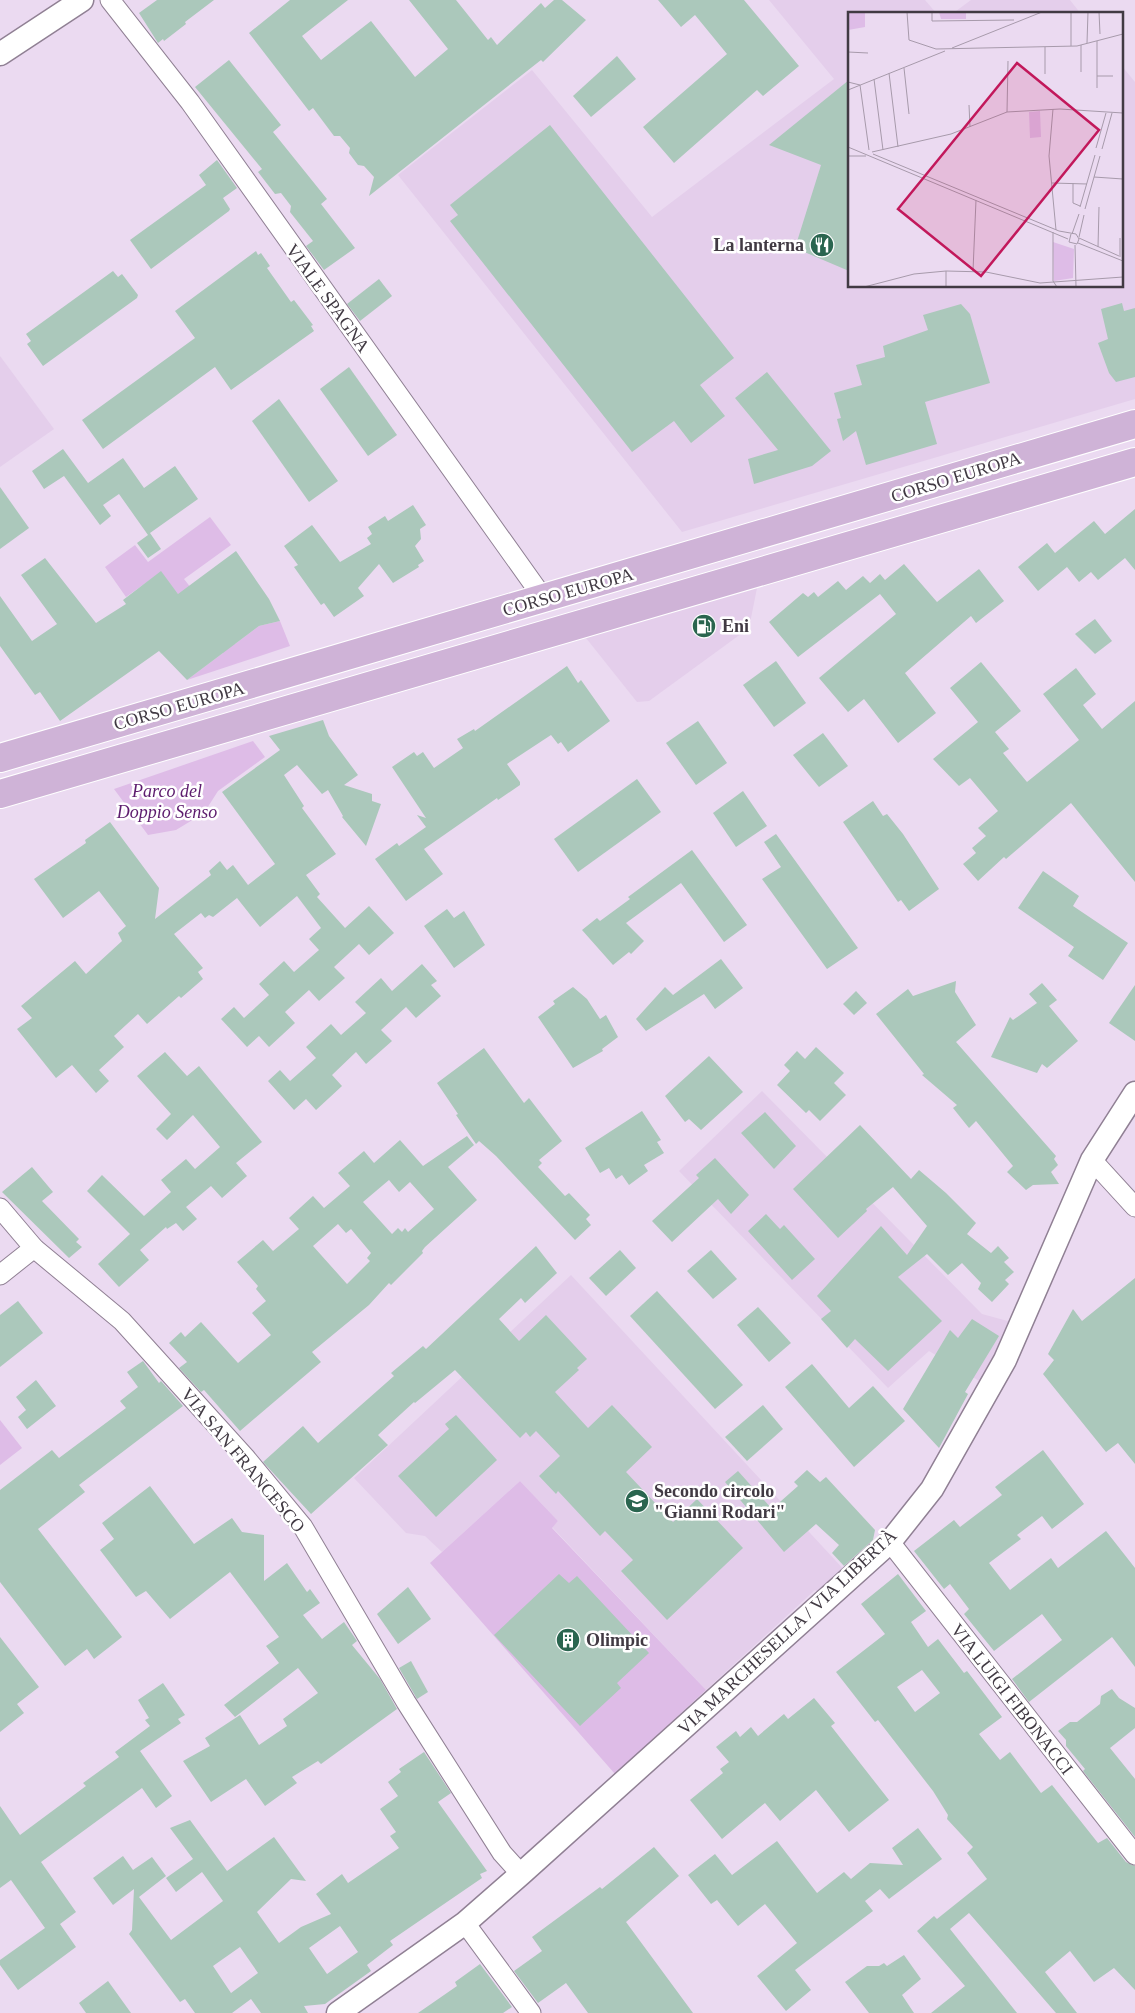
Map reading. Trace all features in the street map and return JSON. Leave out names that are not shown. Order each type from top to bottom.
[{"type":"main road","name":"CORSO EUROPA","points":[[0,758],[1135,424]]},
{"type":"main road","name":"CORSO EUROPA","points":[[0,794],[1135,462]]},
{"type":"street","points":[[0,54],[82,0]]},
{"type":"street","name":"VIALE SPAGNA","points":[[110,0],[190,102],[544,599]]},
{"type":"street","name":"VIA MARCHESELLA / VIA LIBERTÀ","points":[[338,2013],[465,1923],[522,1874],[890,1542],[932,1489],[1005,1360],[1092,1160],[1135,1093]]},
{"type":"street","points":[[1092,1160],[1135,1207]]},
{"type":"street","name":"VIA SAN FRANCESCO","points":[[0,1208],[34,1248],[122,1321],[245,1457],[303,1527],[406,1702],[502,1853],[522,1874]]},
{"type":"street","points":[[0,1275],[34,1248]]},
{"type":"street","name":"VIA LUIGI FIBONACCI","points":[[890,1542],[1135,1856]]},
{"type":"street","points":[[465,1923],[532,2013]]},
{"type":"shaded area","points":[[769,0],[925,0],[935,12],[848,12],[848,288],[1122,288],[1122,66],[1135,82],[1135,399],[682,532],[398,175],[532,70],[652,217],[834,79]]},
{"type":"shaded area","points":[[971,0],[1070,0],[1079,12],[955,12]]},
{"type":"shaded area","points":[[0,356],[54,429],[0,467]]},
{"type":"shaded area","points":[[758,583],[749,628],[649,701],[637,702],[586,638]]},
{"type":"shaded area","points":[[762,1091],[982,1314],[1015,1323],[986,1385],[929,1351],[888,1388],[679,1171]]},
{"type":"shaded area","name":"Secondo circolo \"Gianni Rodari\"","points":[[571,1275],[848,1574],[824,1596],[815,1590],[706,1690],[552,1527],[558,1521],[520,1481],[442,1552],[425,1536],[406,1533],[354,1478]]},
{"type":"green space","points":[[210,517],[231,545],[184,579],[235,644],[259,626],[280,621],[290,646],[187,680],[223,653],[161,572],[126,597],[105,567],[135,545],[148,562]]},
{"type":"green space","name":"Parco del Doppio Senso","points":[[253,741],[265,757],[218,791],[204,813],[176,830],[148,835],[114,789]]},
{"type":"green space","points":[[0,1420],[22,1448],[0,1465]]},
{"type":"green space","points":[[520,1481],[558,1521],[552,1528],[706,1690],[615,1774],[430,1563]]},
{"type":"building","points":[[157,0],[214,0],[164,41],[163,39],[158,43],[139,13]]},
{"type":"building","points":[[290,0],[348,0],[302,36],[321,60],[371,21],[415,77],[448,49],[409,0],[456,0],[488,40],[491,37],[497,45],[541,3],[545,8],[554,0],[562,0],[586,20],[543,62],[541,60],[369,196],[374,177],[364,166],[358,165],[349,153],[350,148],[340,136],[334,136],[313,108],[309,111],[249,33]]},
{"type":"building","points":[[658,0],[744,0],[799,66],[763,96],[757,90],[674,163],[643,127],[727,54],[695,15],[681,27]]},
{"type":"building","points":[[617,56],[636,79],[591,117],[573,96]]},
{"type":"building","points":[[229,60],[281,125],[273,132],[327,199],[321,204],[355,248],[324,270],[306,246],[313,241],[290,212],[291,206],[281,193],[275,194],[258,172],[262,169],[195,87]]},
{"type":"building","points":[[848,81],[848,271],[795,248],[821,165],[769,145]]},
{"type":"building","points":[[550,125],[734,358],[700,385],[725,416],[691,443],[674,421],[632,452],[450,221],[458,215],[450,205]]},
{"type":"building","points":[[217,160],[237,188],[223,198],[230,209],[229,211],[151,269],[130,240],[206,185],[199,175]]},
{"type":"building","points":[[256,251],[258,255],[261,253],[270,266],[267,268],[291,302],[294,300],[313,325],[311,326],[314,331],[231,390],[215,367],[103,449],[82,420],[195,338],[175,311]]},
{"type":"building","points":[[113,271],[118,277],[122,274],[138,295],[137,298],[43,366],[27,344],[31,341],[26,334]]},
{"type":"building","points":[[379,279],[392,296],[360,321],[347,304]]},
{"type":"building","points":[[1122,303],[1124,311],[1135,308],[1135,377],[1116,382],[1109,373],[1098,343],[1108,339],[1101,309]]},
{"type":"building","points":[[961,304],[970,314],[990,383],[925,402],[937,444],[866,465],[856,431],[843,441],[837,419],[841,418],[834,393],[862,385],[856,365],[885,357],[883,346],[928,330],[923,315]]},
{"type":"building","points":[[349,367],[397,435],[368,456],[320,389]]},
{"type":"building","points":[[767,372],[831,451],[812,466],[754,484],[748,459],[778,450],[735,398]]},
{"type":"building","points":[[279,399],[338,481],[309,502],[252,421]]},
{"type":"building","points":[[63,449],[88,483],[123,458],[144,488],[175,466],[198,499],[150,533],[161,549],[148,558],[137,543],[148,535],[119,494],[103,505],[111,516],[100,525],[64,476],[44,489],[32,471]]},
{"type":"building","points":[[0,487],[29,528],[0,549]]},
{"type":"building","points":[[413,505],[426,525],[420,529],[421,539],[415,546],[424,561],[418,565],[419,567],[393,583],[379,564],[358,588],[364,596],[334,617],[324,603],[321,605],[294,567],[298,565],[284,546],[312,525],[340,562],[371,544],[367,538],[372,534],[368,527],[385,516],[388,521]]},
{"type":"building","points":[[1135,509],[1135,570],[1125,558],[1098,580],[1091,572],[1079,582],[1067,567],[1038,591],[1018,567],[1047,543],[1055,553],[1094,521],[1105,534]]},
{"type":"building","points":[[236,551],[269,599],[280,621],[259,626],[187,680],[159,651],[60,721],[40,692],[35,695],[0,646],[0,596],[32,641],[57,624],[21,575],[45,558],[96,623],[126,604],[123,600],[161,571],[178,594]]},
{"type":"building","points":[[904,564],[937,602],[979,569],[1004,601],[976,623],[971,616],[905,673],[936,713],[898,743],[864,699],[848,712],[819,678],[896,614],[880,594],[798,657],[769,622],[803,593],[808,597],[814,592],[818,597],[838,581],[846,590],[863,576],[870,583],[880,574],[885,580]]},
{"type":"building","points":[[1095,619],[1112,641],[1095,654],[1075,634]]},
{"type":"building","points":[[776,661],[806,703],[774,727],[743,685]]},
{"type":"building","points":[[981,662],[1021,711],[995,732],[1009,749],[1003,753],[1027,782],[1079,740],[1043,694],[1076,668],[1096,694],[1083,705],[1102,729],[1135,701],[1135,882],[1071,803],[1006,859],[1004,857],[978,881],[963,864],[976,853],[972,848],[986,836],[978,828],[998,811],[970,778],[959,786],[933,759],[978,722],[950,688]]},
{"type":"building","points":[[567,666],[578,683],[581,680],[610,721],[568,752],[561,742],[558,744],[551,735],[507,764],[520,782],[520,785],[498,800],[497,798],[424,849],[443,874],[406,901],[375,859],[397,843],[399,846],[426,827],[417,815],[426,818],[392,767],[414,752],[417,756],[423,752],[434,768],[463,748],[457,739],[474,729],[475,731]]},
{"type":"building","points":[[323,720],[329,736],[358,775],[344,785],[372,794],[372,801],[381,804],[366,846],[342,817],[328,790],[322,794],[297,765],[284,775],[304,806],[302,808],[336,854],[306,875],[320,894],[317,897],[345,928],[369,906],[394,933],[369,955],[359,944],[334,967],[345,978],[319,1001],[309,990],[285,1012],[295,1023],[269,1047],[259,1036],[247,1047],[221,1019],[234,1007],[244,1018],[269,995],[259,984],[284,961],[294,972],[319,950],[309,939],[321,928],[297,896],[260,927],[237,898],[213,917],[209,915],[205,918],[201,913],[174,934],[203,968],[198,972],[203,979],[181,998],[179,996],[147,1024],[138,1014],[114,1036],[124,1047],[99,1070],[109,1081],[96,1093],[72,1065],[56,1078],[17,1029],[32,1018],[21,1006],[75,961],[86,974],[122,941],[118,933],[126,926],[99,891],[63,918],[34,879],[86,843],[85,840],[110,822],[159,888],[155,919],[211,875],[209,871],[220,861],[227,870],[233,865],[248,885],[275,864],[222,792],[280,750],[269,736]]},
{"type":"building","points":[[698,721],[727,763],[696,785],[666,743]]},
{"type":"building","points":[[823,733],[848,766],[819,787],[793,755]]},
{"type":"building","points":[[637,779],[661,812],[578,872],[554,839]]},
{"type":"building","points":[[743,791],[767,826],[736,847],[713,813]]},
{"type":"building","points":[[873,801],[883,816],[887,814],[903,834],[939,889],[909,911],[901,900],[898,902],[843,822]]},
{"type":"building","points":[[776,834],[858,948],[827,969],[762,879],[781,867],[764,842]]},
{"type":"building","points":[[692,850],[747,925],[724,942],[681,883],[626,923],[644,941],[631,954],[629,952],[613,965],[582,930],[597,918],[600,921],[630,899],[628,897]]},
{"type":"building","points":[[1043,871],[1079,896],[1073,906],[1128,943],[1103,980],[1068,956],[1074,947],[1018,908]]},
{"type":"building","points":[[447,909],[454,918],[464,911],[485,945],[454,968],[424,926]]},
{"type":"building","points":[[721,959],[743,988],[715,1009],[704,994],[646,1031],[636,1019],[665,987],[673,995]]},
{"type":"building","points":[[422,964],[437,981],[431,985],[441,996],[416,1018],[406,1007],[381,1030],[392,1041],[366,1064],[356,1052],[332,1075],[342,1086],[316,1110],[306,1099],[294,1110],[268,1081],[280,1070],[290,1081],[316,1058],[306,1047],[331,1024],[341,1035],[366,1013],[355,1002],[381,978],[392,991]]},
{"type":"building","points":[[956,981],[955,992],[976,1025],[956,1042],[1056,1156],[1054,1159],[1058,1165],[1051,1172],[1059,1184],[1033,1185],[1026,1190],[1007,1172],[1013,1166],[976,1121],[969,1128],[953,1108],[957,1105],[922,1075],[924,1074],[876,1014],[908,989],[913,996]]},
{"type":"building","points":[[1042,983],[1057,1000],[1049,1006],[1078,1041],[1047,1068],[1042,1064],[1037,1073],[991,1057],[1010,1017],[1013,1020],[1037,1003],[1029,994]]},
{"type":"building","points":[[1135,985],[1135,1041],[1109,1023]]},
{"type":"building","points":[[573,987],[587,999],[600,1019],[606,1015],[618,1037],[602,1049],[603,1051],[573,1068],[538,1017],[555,1004],[553,1001]]},
{"type":"building","points":[[856,991],[867,1003],[854,1015],[843,1004]]},
{"type":"building","points":[[816,1047],[844,1073],[834,1083],[846,1095],[820,1121],[809,1110],[806,1113],[777,1085],[790,1071],[784,1065],[797,1051],[805,1059]]},
{"type":"building","points":[[484,1048],[524,1103],[529,1098],[562,1141],[539,1160],[542,1163],[538,1167],[565,1196],[569,1193],[590,1215],[586,1219],[591,1225],[575,1240],[496,1156],[479,1141],[476,1144],[437,1083]]},
{"type":"building","points":[[165,1052],[187,1076],[199,1066],[262,1142],[236,1163],[247,1176],[222,1198],[211,1186],[186,1207],[197,1219],[183,1231],[176,1223],[167,1229],[166,1227],[140,1250],[149,1260],[119,1287],[98,1264],[130,1234],[87,1191],[102,1175],[144,1216],[171,1192],[161,1180],[186,1159],[195,1169],[220,1147],[193,1115],[167,1140],[156,1129],[171,1114],[137,1076]]},
{"type":"building","points":[[709,1056],[743,1092],[701,1130],[689,1119],[685,1122],[665,1096]]},
{"type":"building","points":[[642,1111],[661,1140],[657,1142],[664,1153],[644,1165],[648,1171],[629,1185],[622,1175],[616,1179],[609,1168],[600,1173],[585,1148]]},
{"type":"building","points":[[765,1112],[796,1146],[774,1169],[741,1133]]},
{"type":"building","points":[[860,1125],[911,1179],[919,1170],[946,1193],[976,1223],[967,1234],[991,1253],[998,1246],[1009,1258],[1004,1262],[1014,1272],[1005,1280],[1009,1284],[992,1302],[978,1289],[981,1283],[962,1263],[948,1275],[927,1254],[898,1277],[942,1321],[888,1371],[855,1339],[847,1348],[821,1319],[831,1311],[817,1296],[881,1226],[907,1255],[927,1226],[893,1187],[866,1209],[867,1211],[838,1238],[793,1189]]},
{"type":"building","points":[[467,1136],[474,1145],[448,1167],[477,1200],[425,1247],[422,1251],[423,1253],[391,1285],[389,1283],[369,1305],[312,1352],[321,1362],[240,1431],[204,1390],[201,1392],[179,1368],[187,1362],[169,1343],[181,1332],[185,1337],[201,1322],[238,1363],[271,1335],[252,1313],[266,1301],[256,1289],[258,1286],[237,1262],[263,1240],[273,1251],[299,1229],[289,1218],[313,1196],[324,1208],[350,1186],[338,1173],[364,1151],[374,1163],[400,1140],[423,1166]],"holes":[[[389,1180],[399,1192],[410,1182],[434,1209],[408,1232],[405,1228],[402,1232],[398,1228],[392,1234],[363,1202]],[[338,1224],[346,1233],[351,1229],[371,1253],[367,1258],[370,1261],[347,1284],[313,1246]]]},
{"type":"building","points":[[715,1158],[749,1195],[731,1214],[718,1199],[672,1242],[652,1221],[699,1178],[696,1175]]},
{"type":"building","points":[[32,1167],[53,1192],[42,1201],[79,1239],[76,1242],[82,1247],[69,1258],[2,1192]]},
{"type":"building","points":[[766,1214],[780,1229],[784,1225],[815,1259],[792,1280],[748,1231]]},
{"type":"building","points":[[536,1246],[557,1273],[525,1303],[521,1298],[499,1319],[519,1341],[546,1315],[587,1359],[577,1368],[579,1370],[555,1392],[588,1428],[612,1405],[652,1447],[626,1472],[673,1522],[697,1499],[743,1548],[667,1620],[621,1571],[633,1560],[605,1531],[600,1536],[558,1491],[556,1494],[539,1476],[560,1456],[536,1431],[530,1437],[526,1432],[520,1438],[455,1370],[414,1402],[378,1435],[388,1445],[311,1514],[263,1462],[303,1426],[318,1443],[394,1376],[391,1373],[423,1346],[426,1349]]},
{"type":"building","points":[[620,1250],[636,1268],[606,1296],[589,1278]]},
{"type":"building","points":[[711,1250],[737,1279],[713,1299],[687,1271]]},
{"type":"building","points":[[1135,1278],[1135,1464],[1118,1443],[1106,1452],[1043,1374],[1054,1360],[1048,1354],[1073,1309],[1082,1321]]},
{"type":"building","points":[[657,1291],[743,1385],[715,1409],[630,1316]]},
{"type":"building","points":[[18,1301],[43,1333],[0,1367],[0,1315]]},
{"type":"building","points":[[758,1307],[791,1343],[769,1362],[737,1325]]},
{"type":"building","points":[[972,1319],[999,1336],[965,1392],[968,1394],[939,1448],[903,1409],[950,1330],[958,1338]]},
{"type":"building","points":[[143,1361],[159,1383],[161,1381],[183,1406],[79,1485],[85,1492],[38,1529],[122,1637],[94,1659],[87,1649],[65,1666],[0,1582],[0,1490],[52,1450],[59,1458],[126,1408],[120,1401],[138,1387],[127,1372]]},
{"type":"building","points":[[812,1364],[849,1408],[873,1386],[905,1421],[854,1467],[785,1387]]},
{"type":"building","points":[[36,1380],[56,1406],[27,1429],[18,1417],[26,1410],[16,1397]]},
{"type":"building","points":[[763,1405],[783,1429],[747,1461],[725,1437]]},
{"type":"building","points":[[456,1415],[497,1460],[436,1517],[398,1476],[449,1429],[445,1424]]},
{"type":"building","points":[[1043,1450],[1084,1504],[1052,1529],[1042,1516],[1017,1535],[1021,1539],[989,1563],[1010,1590],[1051,1558],[1058,1568],[1106,1531],[1135,1568],[1135,1667],[1112,1637],[1029,1702],[1012,1679],[1062,1640],[1042,1614],[994,1651],[964,1614],[969,1609],[950,1584],[944,1589],[914,1551],[954,1520],[960,1527],[1002,1495],[995,1487]]},
{"type":"building","points":[[807,1470],[820,1482],[826,1477],[875,1530],[873,1540],[844,1566],[832,1553],[839,1545],[816,1524],[784,1552],[725,1482],[738,1471],[772,1509],[798,1486],[794,1482]]},
{"type":"building","points":[[150,1486],[194,1544],[232,1518],[242,1532],[264,1535],[264,1581],[287,1563],[307,1592],[310,1589],[320,1603],[303,1615],[322,1639],[344,1622],[357,1641],[352,1645],[380,1679],[397,1709],[321,1764],[318,1761],[292,1777],[297,1783],[265,1806],[246,1779],[211,1802],[183,1761],[210,1746],[205,1738],[240,1715],[259,1745],[287,1726],[283,1719],[318,1693],[298,1668],[235,1717],[224,1705],[279,1663],[266,1646],[279,1637],[230,1572],[170,1619],[146,1591],[136,1597],[100,1550],[114,1539],[102,1523]]},
{"type":"building","name":"Olimpic","points":[[559,1574],[569,1583],[577,1576],[649,1653],[617,1683],[621,1688],[580,1726],[494,1635]]},
{"type":"building","points":[[898,1574],[926,1611],[911,1622],[928,1647],[938,1639],[964,1673],[967,1671],[1002,1717],[979,1734],[1000,1760],[1010,1752],[1041,1793],[1052,1785],[1098,1843],[1107,1838],[1126,1862],[1135,1866],[1135,1990],[1114,1968],[1094,1982],[1070,1951],[1045,1972],[1077,2013],[1056,2013],[969,1913],[950,1929],[1017,2013],[931,2013],[965,1986],[917,1931],[934,1916],[937,1919],[987,1879],[967,1853],[973,1847],[947,1819],[948,1815],[933,1791],[878,1720],[875,1722],[836,1672],[885,1634],[861,1604]],"holes":[[[922,1670],[940,1693],[915,1712],[897,1687]]]},
{"type":"building","points":[[408,1587],[431,1619],[398,1644],[377,1614]]},
{"type":"building","points":[[0,1637],[39,1687],[17,1704],[24,1713],[0,1732]]},
{"type":"building","points":[[411,1661],[428,1692],[417,1699],[399,1668]]},
{"type":"building","points":[[163,1683],[185,1715],[178,1719],[181,1723],[140,1751],[172,1796],[156,1808],[142,1788],[41,1862],[76,1912],[60,1924],[76,1947],[18,1990],[0,1965],[0,1960],[45,1928],[11,1880],[0,1888],[0,1806],[20,1835],[86,1786],[83,1783],[119,1757],[115,1752],[150,1726],[145,1720],[149,1718],[138,1700]]},
{"type":"building","points":[[1112,1689],[1119,1698],[1135,1708],[1135,1728],[1110,1748],[1135,1779],[1135,1837],[1083,1771],[1085,1769],[1066,1746],[1066,1740],[1058,1731],[1070,1722],[1077,1722],[1100,1704],[1101,1696]]},
{"type":"building","points":[[814,1698],[835,1723],[831,1726],[889,1800],[849,1832],[816,1790],[780,1821],[765,1803],[722,1839],[690,1800],[723,1773],[720,1769],[729,1762],[716,1747],[736,1731],[740,1737],[751,1727],[758,1736],[784,1714],[788,1719]]},
{"type":"building","points":[[424,1752],[451,1793],[438,1802],[487,1871],[480,1874],[482,1878],[390,1941],[393,1945],[367,1965],[371,1971],[325,2004],[304,2006],[308,2013],[261,2013],[251,1999],[232,2013],[195,2013],[185,1999],[180,2002],[129,1934],[132,1930],[134,1889],[113,1905],[93,1878],[123,1856],[133,1870],[152,1857],[166,1876],[139,1897],[171,1940],[223,1901],[202,1872],[176,1892],[166,1878],[193,1859],[170,1828],[190,1820],[227,1871],[274,1837],[306,1881],[291,1879],[257,1912],[279,1943],[301,1927],[331,1914],[316,1894],[342,1874],[348,1883],[399,1848],[390,1836],[396,1832],[380,1809],[398,1796],[388,1782],[401,1772],[399,1769]],"holes":[[[340,1926],[358,1952],[327,1974],[309,1948]],[[240,1947],[258,1973],[231,1993],[213,1966]]]},
{"type":"building","points":[[918,1828],[942,1859],[889,1899],[880,1889],[865,1901],[873,1911],[795,1970],[811,1990],[786,2011],[757,1976],[797,1943],[765,1904],[738,1926],[717,1900],[711,1904],[688,1875],[715,1854],[732,1875],[777,1841],[817,1893],[844,1872],[851,1879],[870,1863],[903,1865],[892,1848]]},
{"type":"building","points":[[654,1847],[679,1876],[626,1922],[693,2013],[588,2013],[566,1983],[538,2003],[514,1971],[542,1951],[532,1937],[600,1887],[602,1889]]},
{"type":"building","points":[[904,1955],[921,1979],[902,1995],[914,2013],[869,2013],[845,1982],[867,1966],[879,1966],[884,1963],[887,1966]]},
{"type":"building","points":[[480,1964],[512,2007],[503,2013],[418,2013],[457,1986],[455,1982]]},
{"type":"building","points":[[108,1981],[131,2013],[86,2013],[79,2003]]},
{"type":"place","name":"La lanterna","points":[[822,245]]},
{"type":"place","name":"Eni","points":[[704,626]]},
{"type":"place","name":"Secondo circolo \"Gianni Rodari\"","points":[[637,1501]]},
{"type":"place","name":"Olimpic","points":[[568,1640]]}]
